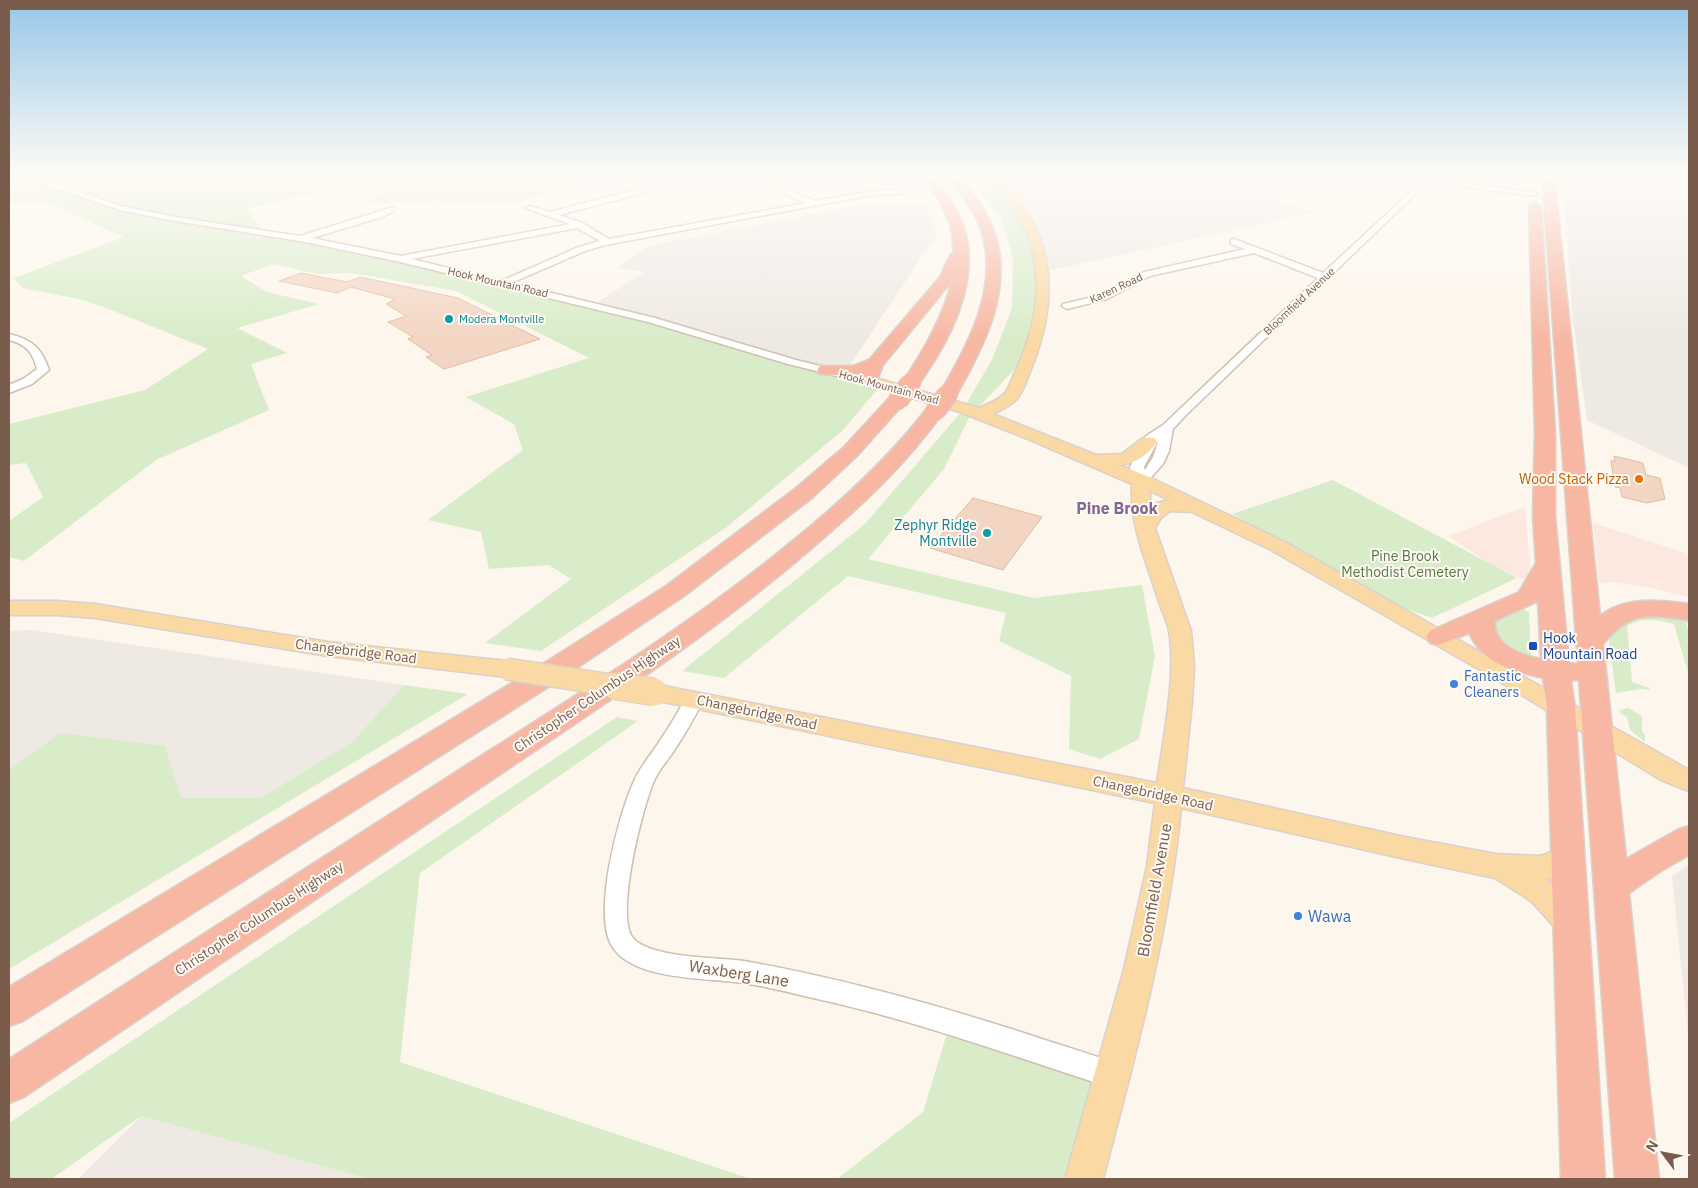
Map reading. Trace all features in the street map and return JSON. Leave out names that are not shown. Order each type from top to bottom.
[{"type":"highway","points":[[9,1008],[525,688],[676,591],[804,493],[850,452],[904,391],[935,346],[953,308],[961,278],[962,257],[958,230]]},
{"type":"highway","name":"Christopher Columbus Highway","points":[[9,1083],[564,717],[718,611],[783,561],[846,506],[892,462],[941,402],[969,358],[982,330],[990,304],[994,280],[992,247],[987,230]]},
{"type":"highway","points":[[1544,230],[1545,432],[1543,487],[1547,564],[1561,708],[1566,856],[1583,1179]]},
{"type":"highway","points":[[1549,230],[1589,643],[1637,1179]]},
{"type":"highway","points":[[869,381],[875,364],[947,278],[956,258],[960,238]]},
{"type":"highway","points":[[826,370],[854,371],[875,364]]},
{"type":"highway","points":[[1439,637],[1528,597],[1535,588],[1547,564]]},
{"type":"highway","points":[[1589,643],[1616,616],[1627,612],[1655,609],[1689,612]]},
{"type":"highway","points":[[1483,617],[1481,623],[1483,635],[1493,649],[1514,661],[1556,672],[1591,672]]},
{"type":"highway","points":[[1610,887],[1657,856],[1689,839]]},
{"type":"main road","points":[[980,414],[1009,398],[1036,340],[1043,290],[1042,272],[1035,240],[1030,230]]},
{"type":"main road","name":"Hook Mountain Road","points":[[869,381],[980,414],[1007,424],[1141,480],[1278,546],[1439,637],[1670,773],[1689,781]]},
{"type":"main road","points":[[1007,424],[1011,407],[1009,398]]},
{"type":"main road","points":[[1083,456],[1125,459],[1137,455],[1149,442]]},
{"type":"main road","points":[[1083,456],[1113,478],[1124,491],[1145,528]]},
{"type":"main road","name":"Bloomfield Avenue","points":[[1084,1179],[1140,969],[1161,866],[1180,702],[1182,666],[1180,632],[1145,528],[1140,503],[1141,480]]},
{"type":"main road","points":[[1145,528],[1154,512],[1160,508],[1168,505],[1196,507]]},
{"type":"main road","name":"Changebridge Road","points":[[9,608],[57,608],[95,611],[328,649],[507,669],[695,699],[1168,795],[1405,848],[1496,866],[1537,868],[1550,866],[1566,856]]},
{"type":"main road","name":"Changebridge Road","points":[[1496,866],[1533,884],[1546,894],[1570,923]]},
{"type":"street","name":"Hook Mountain Road","points":[[251,230],[302,238],[400,259],[651,320],[869,381]]},
{"type":"street","points":[[302,238],[326,230]]},
{"type":"street","points":[[400,259],[550,230]]},
{"type":"street","points":[[588,230],[607,242]]},
{"type":"street","points":[[503,284],[582,249],[607,242],[670,230]]},
{"type":"street","name":"Bloomfield Avenue","points":[[1167,428],[1165,442],[1153,472],[1141,480],[1137,467],[1149,442],[1167,428],[1374,230]]},
{"type":"street","points":[[1234,242],[1325,277]]},
{"type":"street","name":"Karen Road","points":[[1067,306],[1104,297],[1147,274],[1254,250]]},
{"type":"street","points":[[9,337],[28,342],[40,357],[43,370],[24,384],[9,389]]},
{"type":"street","name":"Waxberg Lane","points":[[695,699],[644,780],[634,811],[620,867],[616,901],[617,928],[620,940],[628,950],[640,956],[668,963],[729,970],[789,981],[902,1008],[1112,1075]]},
{"type":"shaded area","points":[[729,230],[936,230],[937,234],[844,374],[594,304],[645,272],[618,268],[648,246]]},
{"type":"shaded area","points":[[1023,230],[1232,230],[1043,272]]},
{"type":"shaded area","points":[[1566,230],[1689,230],[1689,468],[1587,420],[1573,321]]},
{"type":"shaded area","points":[[1525,507],[1531,572],[1527,581],[1496,568],[1448,536]]},
{"type":"shaded area","points":[[1593,523],[1686,553],[1689,556],[1689,597],[1614,582],[1599,583]]},
{"type":"shaded area","points":[[32,630],[404,685],[352,742],[261,798],[181,798],[9,770],[9,631]]},
{"type":"shaded area","points":[[1689,865],[1689,1044],[1672,876]]},
{"type":"shaded area","points":[[141,1116],[369,1179],[78,1179]]},
{"type":"green space","points":[[109,230],[262,230],[264,233],[353,248],[594,304],[881,385],[843,430],[727,527],[541,651],[485,643],[571,579],[549,565],[489,569],[481,532],[428,520],[523,450],[514,424],[466,397],[589,358],[456,291],[352,273],[317,274],[274,264],[241,276],[267,292],[319,304],[237,328],[287,353],[251,364],[269,410],[156,460],[24,561],[9,557],[9,521],[43,497],[26,463],[9,465],[9,424],[145,390],[208,349],[104,307],[79,299],[22,288],[14,278],[124,237]]},
{"type":"green space","points":[[1005,230],[1028,230],[1043,272],[1032,351],[970,416],[944,469],[868,559],[1033,598],[1142,585],[1155,656],[1139,739],[1100,759],[1069,749],[1071,676],[999,641],[1006,613],[848,576],[724,678],[682,671],[865,524],[962,411],[992,360],[1012,308],[1013,259]]},
{"type":"green space","name":"Pine Brook Methodist Cemetery","points":[[1333,480],[1517,578],[1432,618],[1401,607],[1232,514]]},
{"type":"green space","points":[[1524,609],[1529,612],[1531,661],[1503,647],[1491,625],[1498,619]]},
{"type":"green space","points":[[1655,614],[1689,617],[1689,623],[1686,623],[1689,633],[1689,676],[1674,624],[1656,620],[1639,621],[1627,626],[1632,682],[1649,688],[1649,690],[1640,689],[1616,693],[1608,634],[1627,619]]},
{"type":"green space","points":[[404,685],[468,694],[9,969],[9,770],[60,733],[165,746],[181,798],[261,798],[352,742]]},
{"type":"green space","points":[[1628,708],[1642,716],[1642,731],[1645,735],[1645,742],[1630,730],[1627,717],[1620,713],[1620,710]]},
{"type":"green space","points":[[617,717],[638,721],[420,873],[400,1062],[751,1179],[369,1179],[141,1116],[51,1179],[9,1179],[9,1123]]},
{"type":"green space","points":[[952,1017],[1114,1071],[1085,1179],[837,1179],[923,1112]]},
{"type":"building","name":"Modera Montville","points":[[301,273],[347,282],[360,277],[458,298],[540,339],[444,369],[426,357],[432,355],[408,339],[413,337],[388,322],[406,316],[386,304],[395,299],[351,287],[337,293],[279,281]]},
{"type":"building","name":"Wood Stack Pizza","points":[[1614,456],[1643,463],[1646,475],[1660,478],[1665,499],[1647,503],[1622,497],[1620,488],[1615,487],[1611,461],[1615,461]]},
{"type":"building","name":"Zephyr Ridge Montville","points":[[973,498],[1042,517],[1003,570],[930,548]]},
{"type":"place","name":"Modera Montville","points":[[449,319]]},
{"type":"place","name":"Wood Stack Pizza","points":[[1639,479]]},
{"type":"place","name":"Zephyr Ridge Montville","points":[[987,533]]},
{"type":"place","name":"Hook Mountain Road","points":[[1533,646]]},
{"type":"place","name":"Fantastic Cleaners","points":[[1454,684]]},
{"type":"place","name":"Wawa","points":[[1298,916]]},
{"type":"district","name":"Pine Brook","points":[[1117,508]]}]
